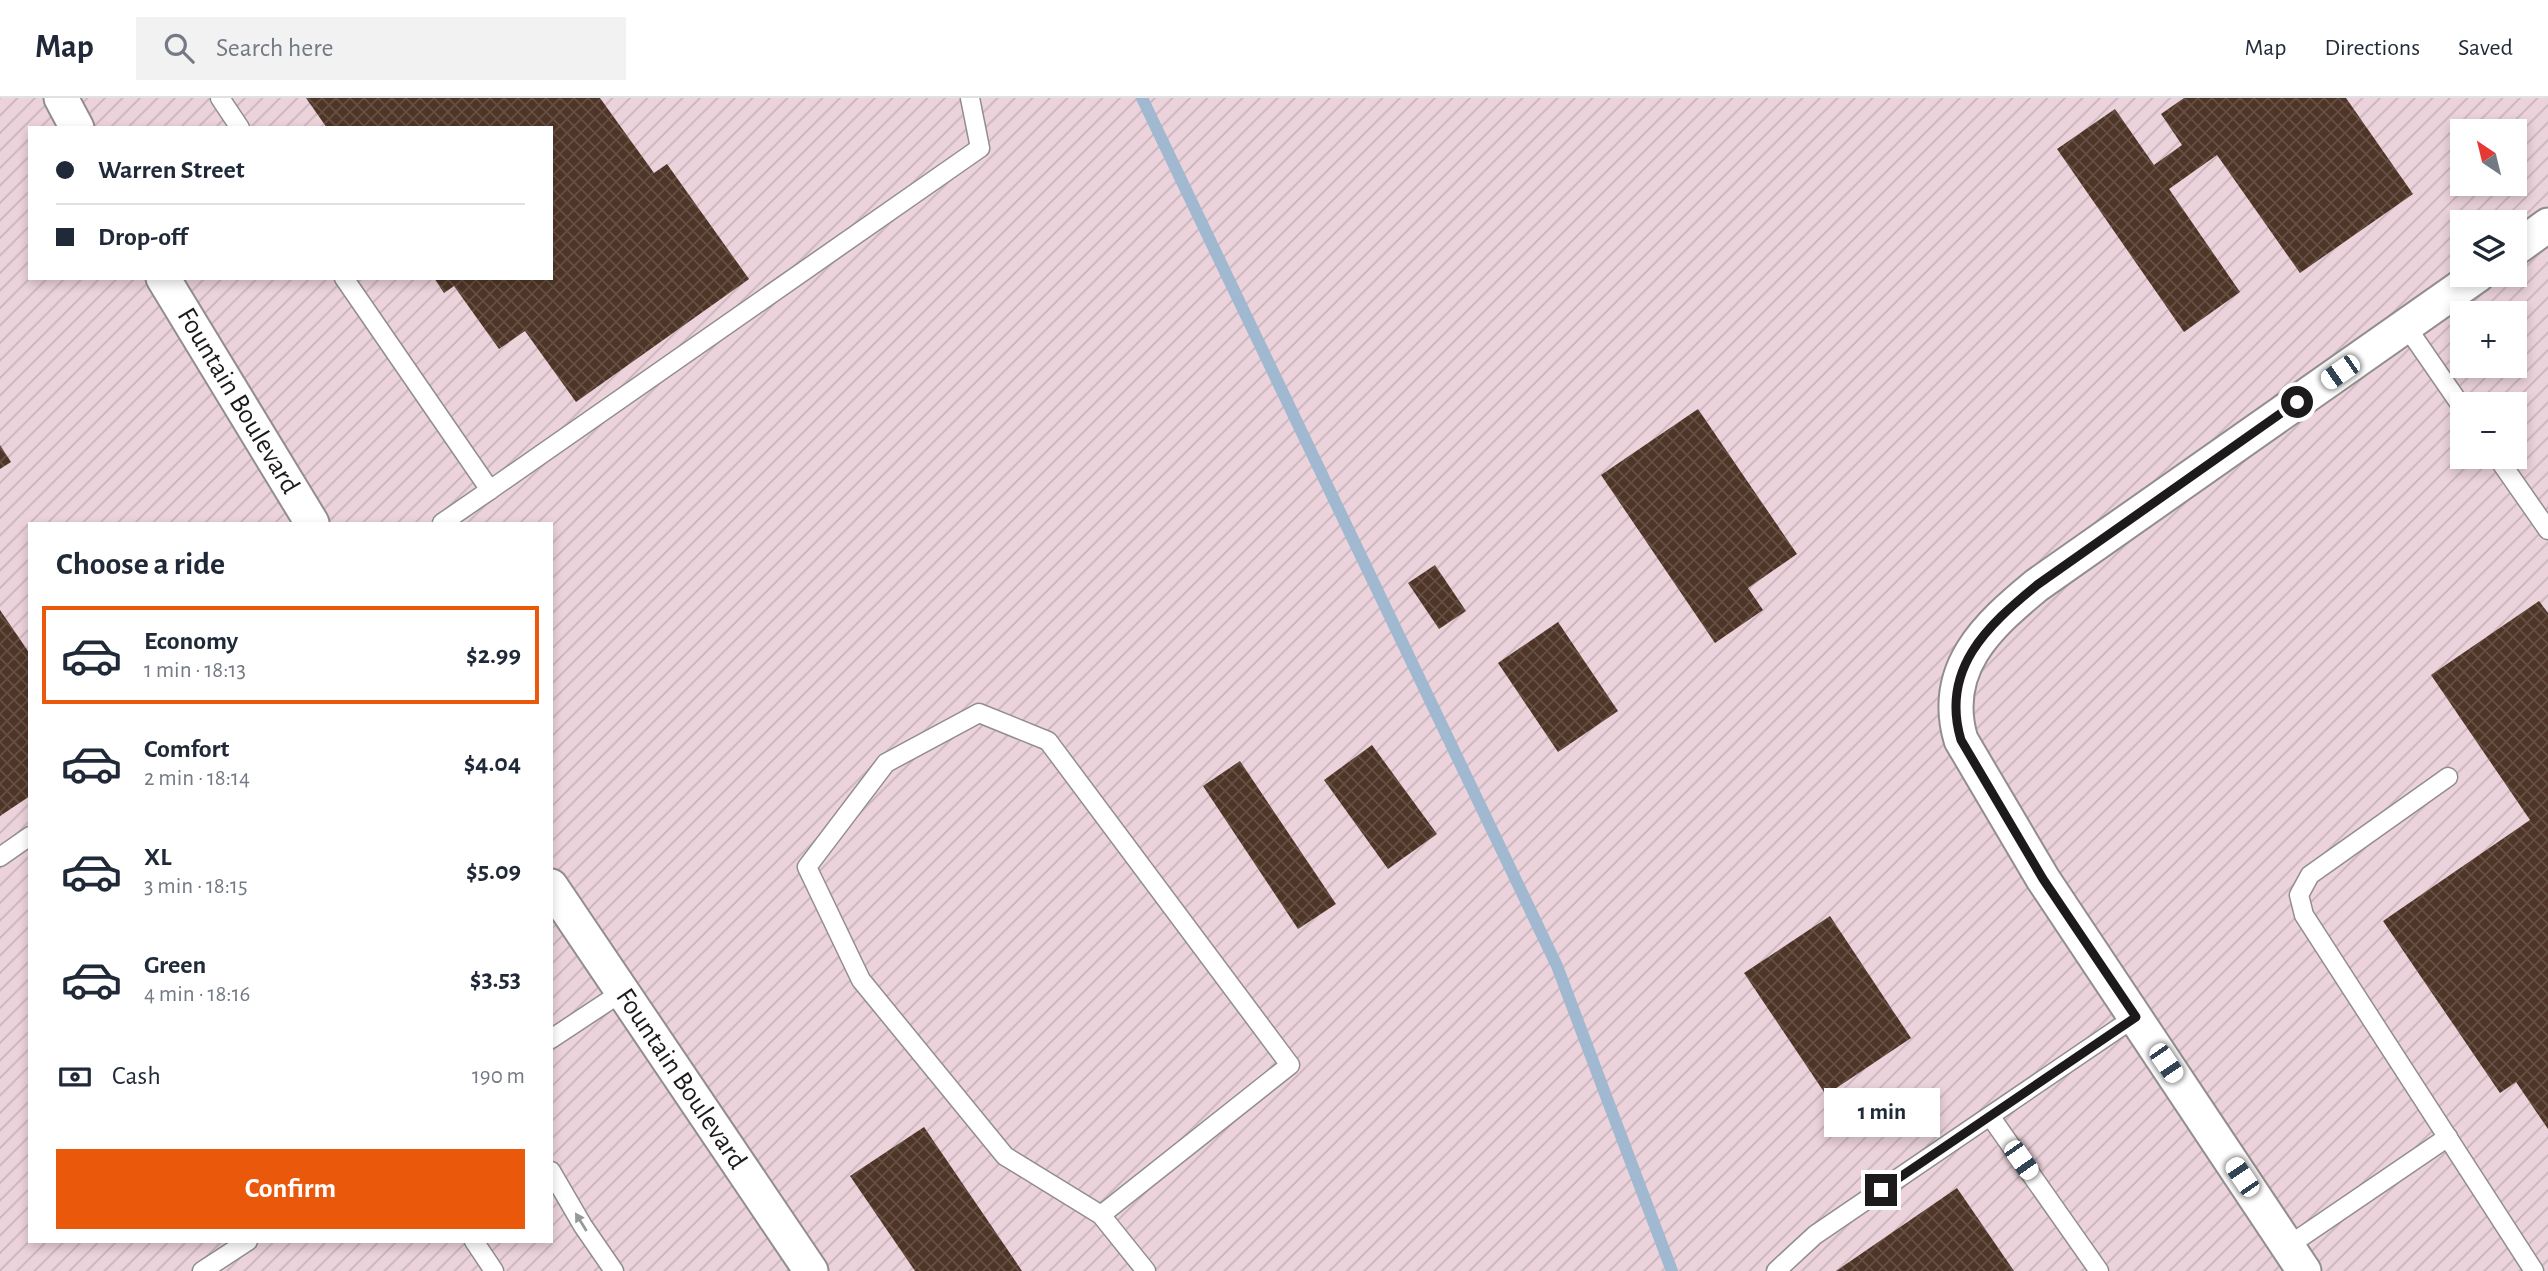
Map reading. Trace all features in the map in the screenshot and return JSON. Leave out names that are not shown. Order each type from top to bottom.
[{"type":"street","points":[[61,98],[76,126]]},
{"type":"street","points":[[2527,240],[2548,225]]},
{"type":"street","name":"Fountain Boulevard","points":[[164,280],[311,522]]},
{"type":"street","points":[[2296,1259],[2043,879],[1961,740],[1955,720],[1958,686],[1969,654],[1998,617],[2048,577],[2461,287]]},
{"type":"street","name":"Fountain Boulevard","points":[[553,889],[811,1271]]},
{"type":"lane","points":[[220,98],[239,126]]},
{"type":"lane","points":[[443,522],[980,148],[970,98]]},
{"type":"lane","points":[[345,280],[490,490]]},
{"type":"lane","points":[[2406,326],[2452,392]]},
{"type":"lane","points":[[2505,469],[2548,530]]},
{"type":"lane","points":[[1101,1215],[1290,1065],[1048,741],[979,713],[886,763],[807,867],[861,980],[1005,1156],[1101,1215],[1146,1271]]},
{"type":"lane","points":[[2448,777],[2310,876],[2299,894],[2304,915],[2534,1271]]},
{"type":"lane","points":[[0,857],[28,837]]},
{"type":"lane","points":[[553,1038],[622,992]]},
{"type":"lane","points":[[1776,1271],[1815,1235],[2136,1017]]},
{"type":"lane","points":[[1990,1116],[2099,1271]]},
{"type":"lane","points":[[2296,1259],[2448,1137]]},
{"type":"lane","points":[[553,1174],[583,1226],[614,1271]]},
{"type":"lane","points":[[202,1271],[243,1243]]},
{"type":"lane","points":[[475,1243],[494,1271]]},
{"type":"shaded area","points":[[0,98],[2548,98],[2548,1271],[0,1271]]},
{"type":"building","points":[[306,98],[600,98],[654,173],[667,164],[749,279],[576,402],[525,331],[499,349],[454,286],[444,293],[435,280],[553,280],[553,126],[326,126]]},
{"type":"building","points":[[2184,98],[2346,98],[2413,194],[2300,273],[2217,155],[2169,189],[2240,292],[2184,332],[2057,149],[2115,109],[2154,165],[2182,145],[2161,114]]},
{"type":"building","points":[[1698,409],[1797,554],[1748,588],[1763,610],[1715,643],[1601,475]]},
{"type":"building","points":[[0,445],[11,462],[0,469]]},
{"type":"building","points":[[1435,565],[1466,611],[1439,629],[1408,583]]},
{"type":"building","points":[[2539,601],[2548,613],[2548,1129],[2516,1082],[2500,1093],[2383,921],[2530,820],[2431,675]]},
{"type":"building","points":[[0,610],[28,651],[28,797],[0,816]]},
{"type":"building","points":[[1558,622],[1618,711],[1558,752],[1498,663]]},
{"type":"building","points":[[1372,745],[1437,834],[1388,869],[1324,780]]},
{"type":"building","points":[[1240,761],[1336,904],[1298,929],[1203,786]]},
{"type":"building","points":[[1830,916],[1911,1038],[1826,1095],[1744,973]]},
{"type":"building","points":[[924,1127],[1022,1271],[915,1271],[850,1176]]},
{"type":"building","points":[[1957,1188],[2014,1271],[1836,1271]]},
{"type":"waterway","points":[[1142,98],[1557,966],[1672,1271]]},
{"type":"route","points":[[1881,1190],[2136,1017],[2043,879],[1961,740],[1955,720],[1958,686],[1969,654],[1998,617],[2037,585],[2297,402]]}]
